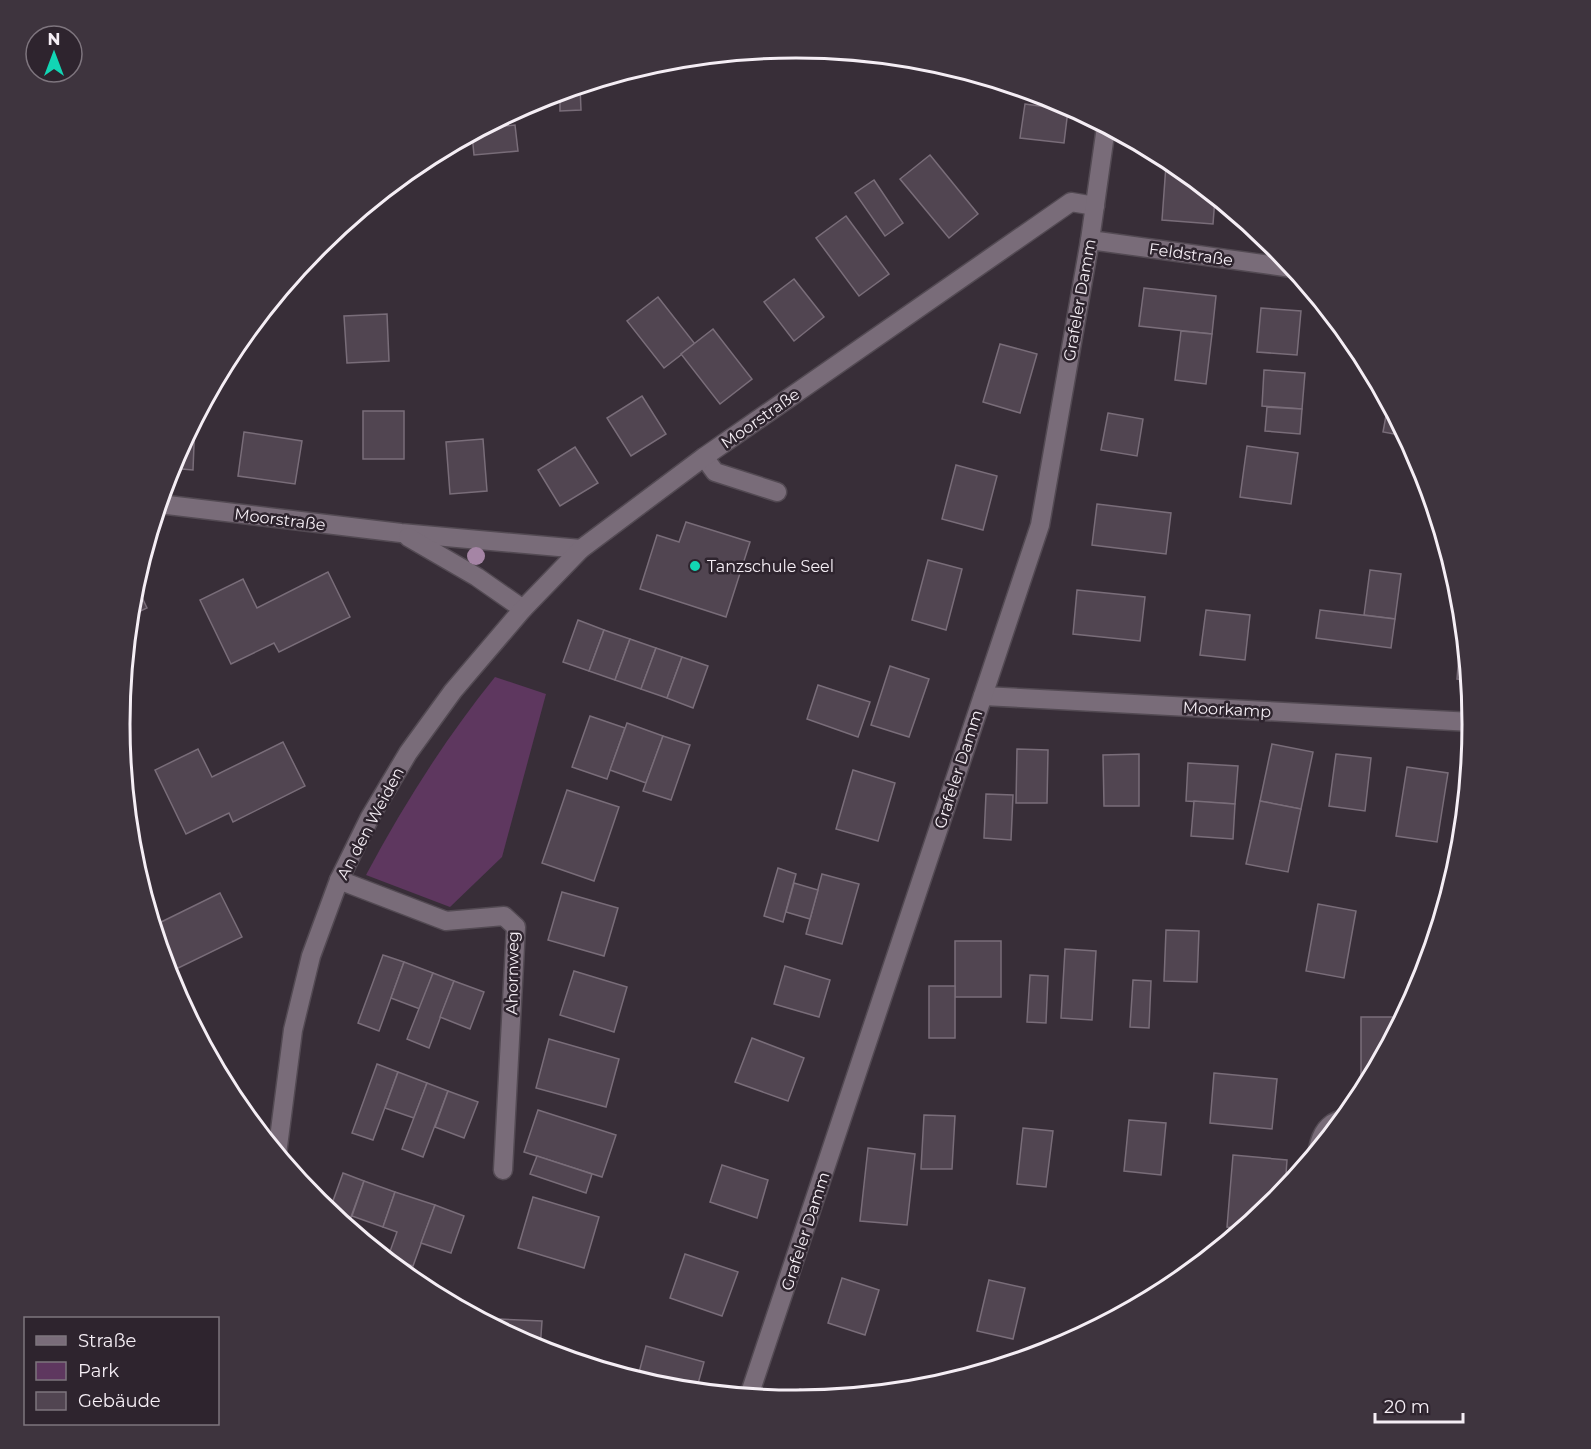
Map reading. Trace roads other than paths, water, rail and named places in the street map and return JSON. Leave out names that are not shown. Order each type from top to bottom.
[{"type":"street","name":"Grafeler Damm","points":[[751,1389],[1040,525],[1090,240],[1105,135]]},
{"type":"street","name":"Moorstraße","points":[[167,505],[401,533],[581,549],[704,457],[1071,202],[1095,206]]},
{"type":"street","name":"Feldstraße","points":[[1090,240],[1278,266]]},
{"type":"street","points":[[704,457],[715,472],[777,492]]},
{"type":"street","name":"Moorstraße","points":[[401,533],[477,577],[523,609]]},
{"type":"street","name":"An den Weiden","points":[[278,1144],[293,1030],[311,956],[339,880],[370,817],[408,753],[453,692],[523,609],[581,549]]},
{"type":"street","name":"Moorkamp","points":[[983,696],[1462,721]]},
{"type":"street","name":"Ahornweg","points":[[339,880],[446,921],[504,916],[516,927],[503,1170]]},
{"type":"place","name":"Tanzschule Seel","points":[[695,566]]}]
